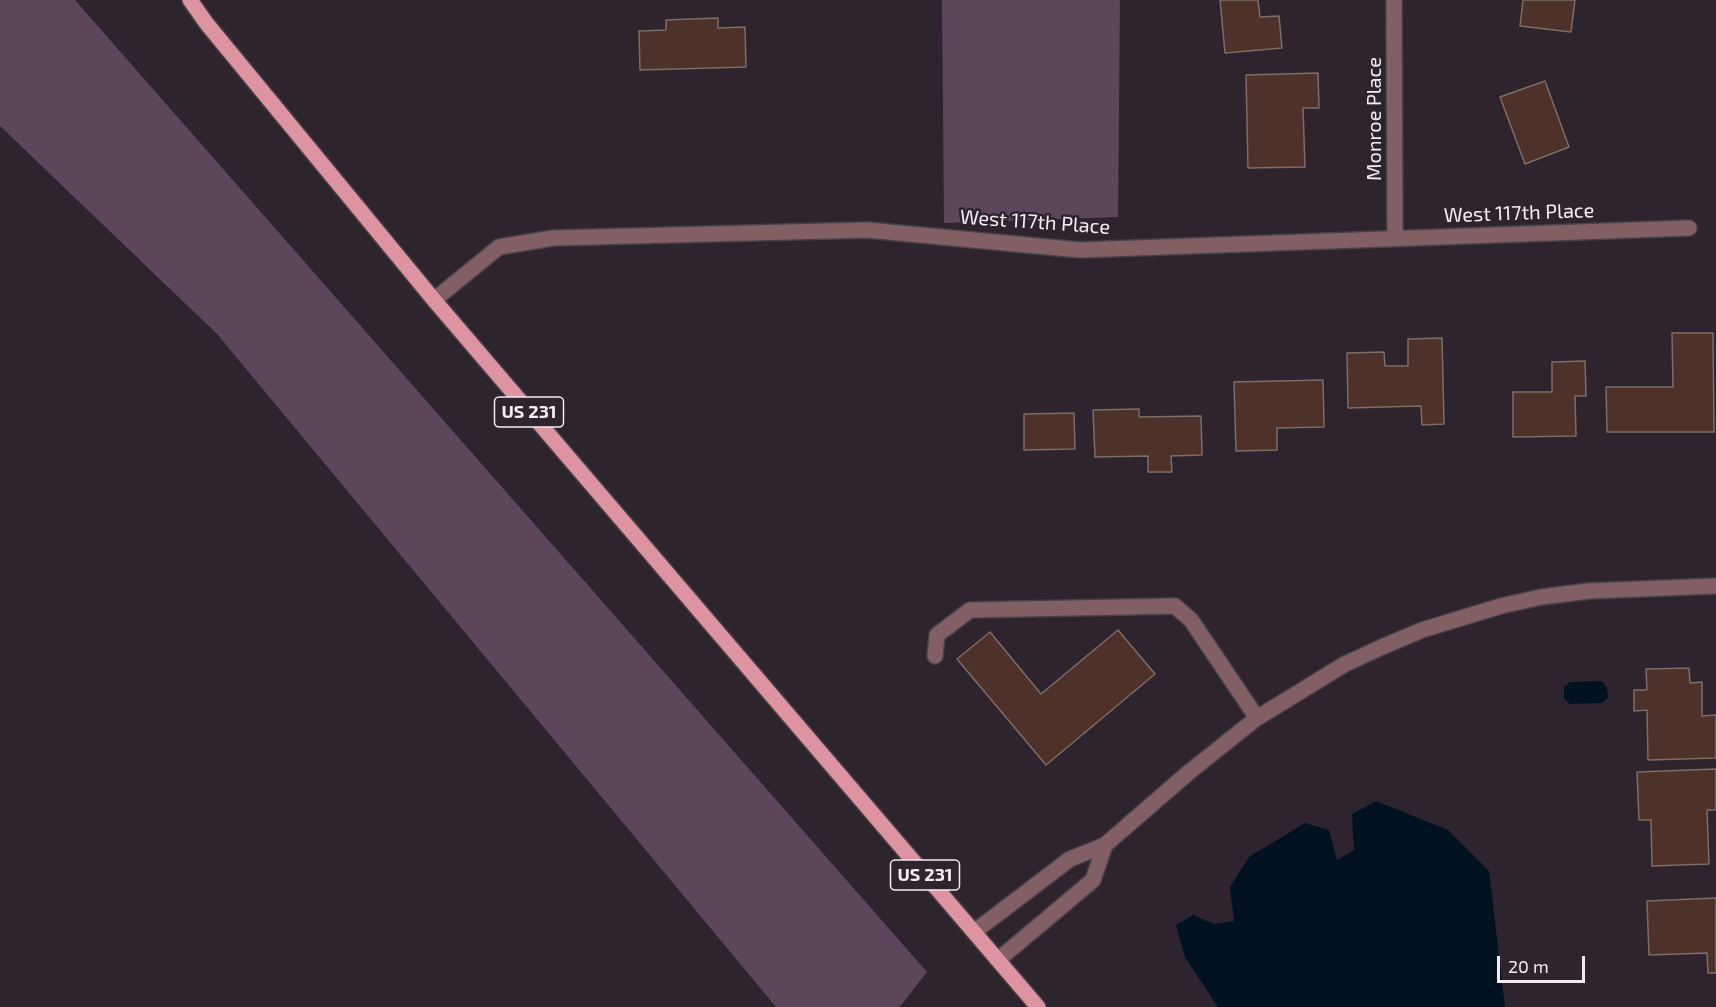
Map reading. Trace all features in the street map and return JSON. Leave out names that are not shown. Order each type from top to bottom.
[{"type":"main road","name":"US 231","points":[[190,0],[207,24],[434,300],[1038,1007]]},
{"type":"street","name":"Monroe Place","points":[[1394,0],[1395,237]]},
{"type":"street","name":"West 117th Place","points":[[434,300],[499,247],[554,238],[867,230],[1080,250],[1689,228]]},
{"type":"street","points":[[974,932],[1070,859],[1105,845],[1188,773],[1257,718],[1345,664],[1382,646],[1422,630],[1501,606],[1541,597],[1589,591],[1716,586]]},
{"type":"street","points":[[934,656],[937,635],[970,610],[1175,606],[1191,621],[1257,718]]},
{"type":"street","points":[[998,960],[1093,880],[1105,845]]},
{"type":"shaded area","points":[[0,0],[75,0],[927,972],[899,1007],[776,1007],[217,334],[0,126]]},
{"type":"shaded area","points":[[942,0],[1120,0],[1118,217],[944,223]]},
{"type":"water","points":[[1602,681],[1607,688],[1608,698],[1602,703],[1570,704],[1564,699],[1564,687],[1570,682]]},
{"type":"water","points":[[1376,801],[1448,830],[1489,871],[1505,1007],[1218,1007],[1185,957],[1176,925],[1193,915],[1214,924],[1234,921],[1230,887],[1249,857],[1305,823],[1329,830],[1337,860],[1354,850],[1352,814]]},
{"type":"building","points":[[1220,0],[1258,0],[1260,17],[1279,16],[1282,48],[1225,53]]},
{"type":"building","points":[[1523,0],[1575,0],[1571,32],[1520,26]]},
{"type":"building","points":[[718,18],[718,28],[745,27],[746,67],[640,70],[639,31],[666,30],[666,20]]},
{"type":"building","points":[[1318,73],[1319,108],[1303,108],[1305,167],[1248,168],[1246,75]]},
{"type":"building","points":[[1545,81],[1569,147],[1525,164],[1500,97]]},
{"type":"building","points":[[1672,333],[1713,333],[1714,432],[1607,432],[1606,387],[1673,387]]},
{"type":"building","points":[[1442,338],[1444,424],[1422,425],[1421,406],[1348,408],[1347,353],[1384,352],[1385,366],[1408,366],[1408,339]]},
{"type":"building","points":[[1585,361],[1586,396],[1575,396],[1576,436],[1513,437],[1513,392],[1552,392],[1552,362]]},
{"type":"building","points":[[1323,380],[1324,427],[1277,428],[1277,450],[1236,451],[1234,382]]},
{"type":"building","points":[[1139,409],[1139,417],[1201,416],[1202,455],[1171,456],[1172,472],[1148,472],[1148,456],[1095,457],[1093,410]]},
{"type":"building","points":[[1074,413],[1075,449],[1024,450],[1024,414]]},
{"type":"building","points":[[1118,630],[1155,674],[1046,765],[957,659],[990,632],[1041,694]]},
{"type":"building","points":[[1689,668],[1690,683],[1702,682],[1702,716],[1716,715],[1716,758],[1648,760],[1647,710],[1634,711],[1634,690],[1647,690],[1646,669]]},
{"type":"building","points":[[1716,769],[1716,810],[1707,810],[1709,864],[1652,866],[1651,820],[1639,820],[1637,772]]},
{"type":"building","points":[[1716,898],[1716,973],[1708,973],[1707,953],[1649,955],[1647,901]]}]
